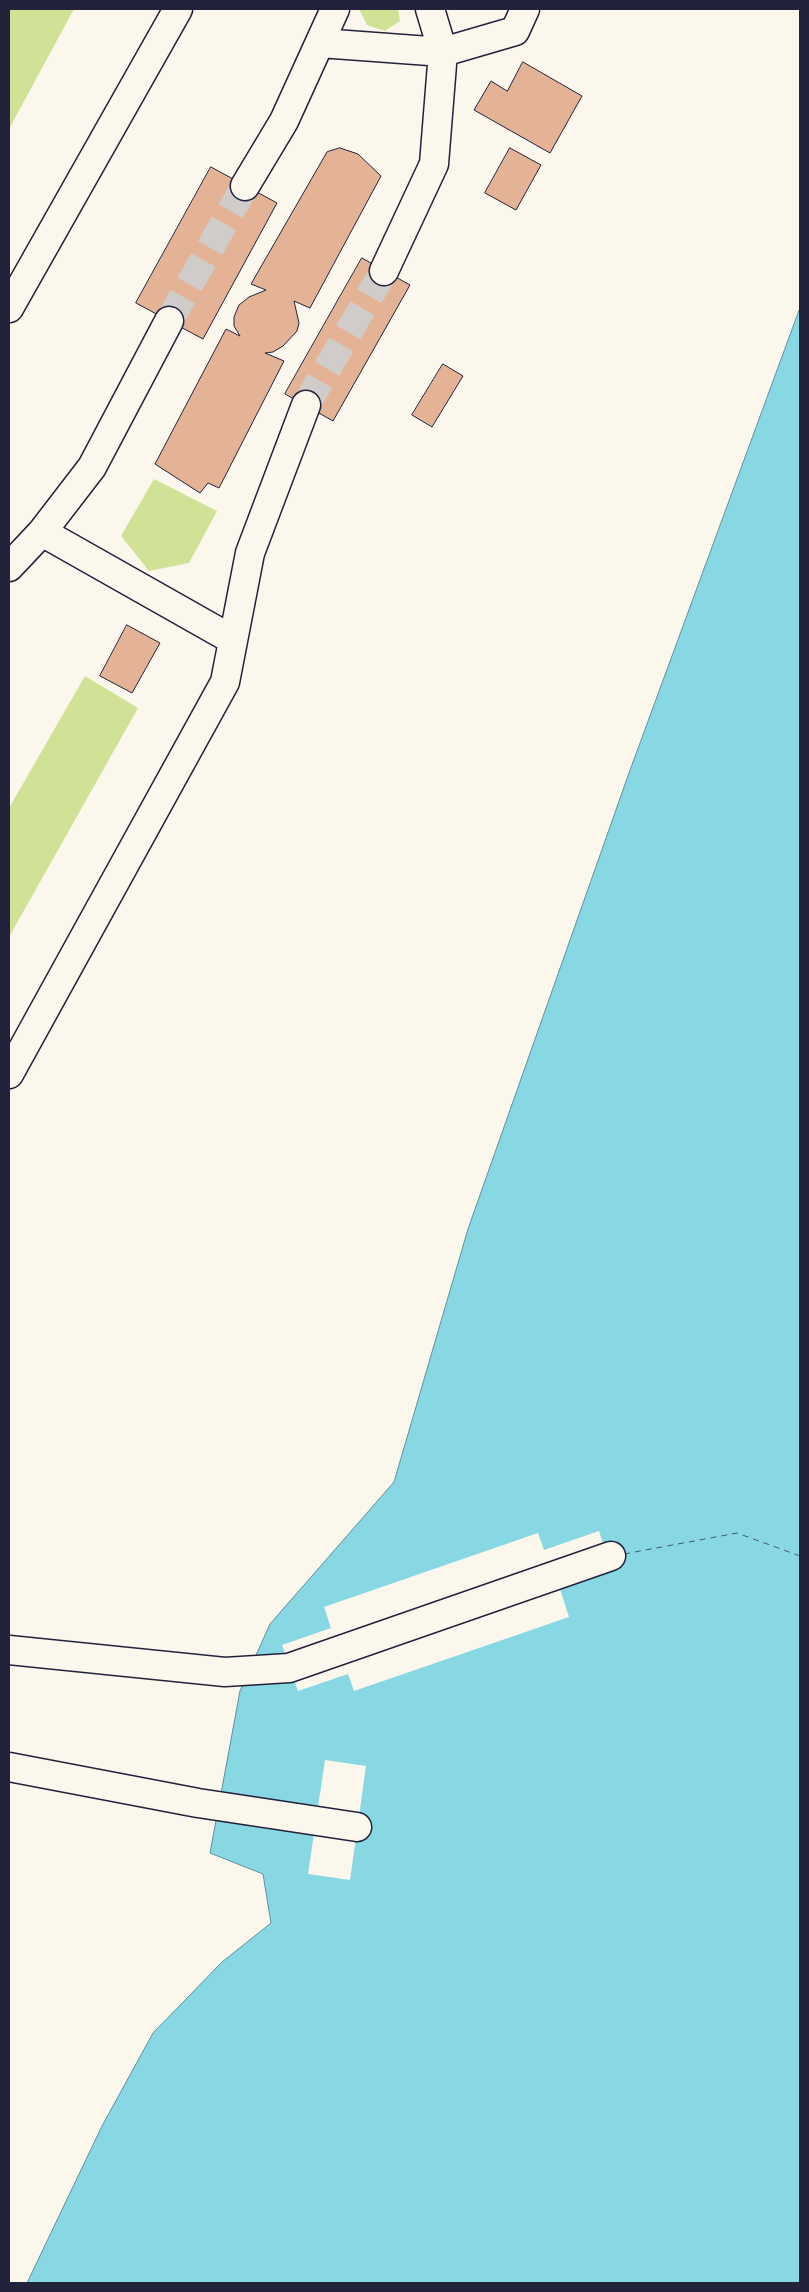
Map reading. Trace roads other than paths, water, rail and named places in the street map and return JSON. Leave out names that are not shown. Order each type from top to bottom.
[{"type":"street","points":[[9,308],[178,9]]},
{"type":"street","points":[[245,186],[284,122],[335,9]]},
{"type":"street","points":[[384,271],[434,164],[443,52],[430,9]]},
{"type":"street","points":[[320,43],[443,52],[514,31],[526,9]]},
{"type":"street","points":[[9,567],[42,532],[92,467],[169,321]]},
{"type":"street","points":[[9,1074],[225,682],[250,553],[306,405]]},
{"type":"street","points":[[42,532],[233,640]]},
{"type":"street","points":[[9,1650],[225,1672],[289,1668],[611,1556]]},
{"type":"street","points":[[9,1767],[198,1803],[357,1827]]},
{"type":"water","points":[[800,308],[800,2283],[27,2283],[102,2126],[153,2033],[222,1962],[271,1923],[263,1874],[210,1853],[240,1691],[270,1624],[394,1482],[468,1229],[629,773]]},
{"type":"tunnel","points":[[169,321],[245,186]]},
{"type":"tunnel","points":[[306,405],[384,271]]}]
